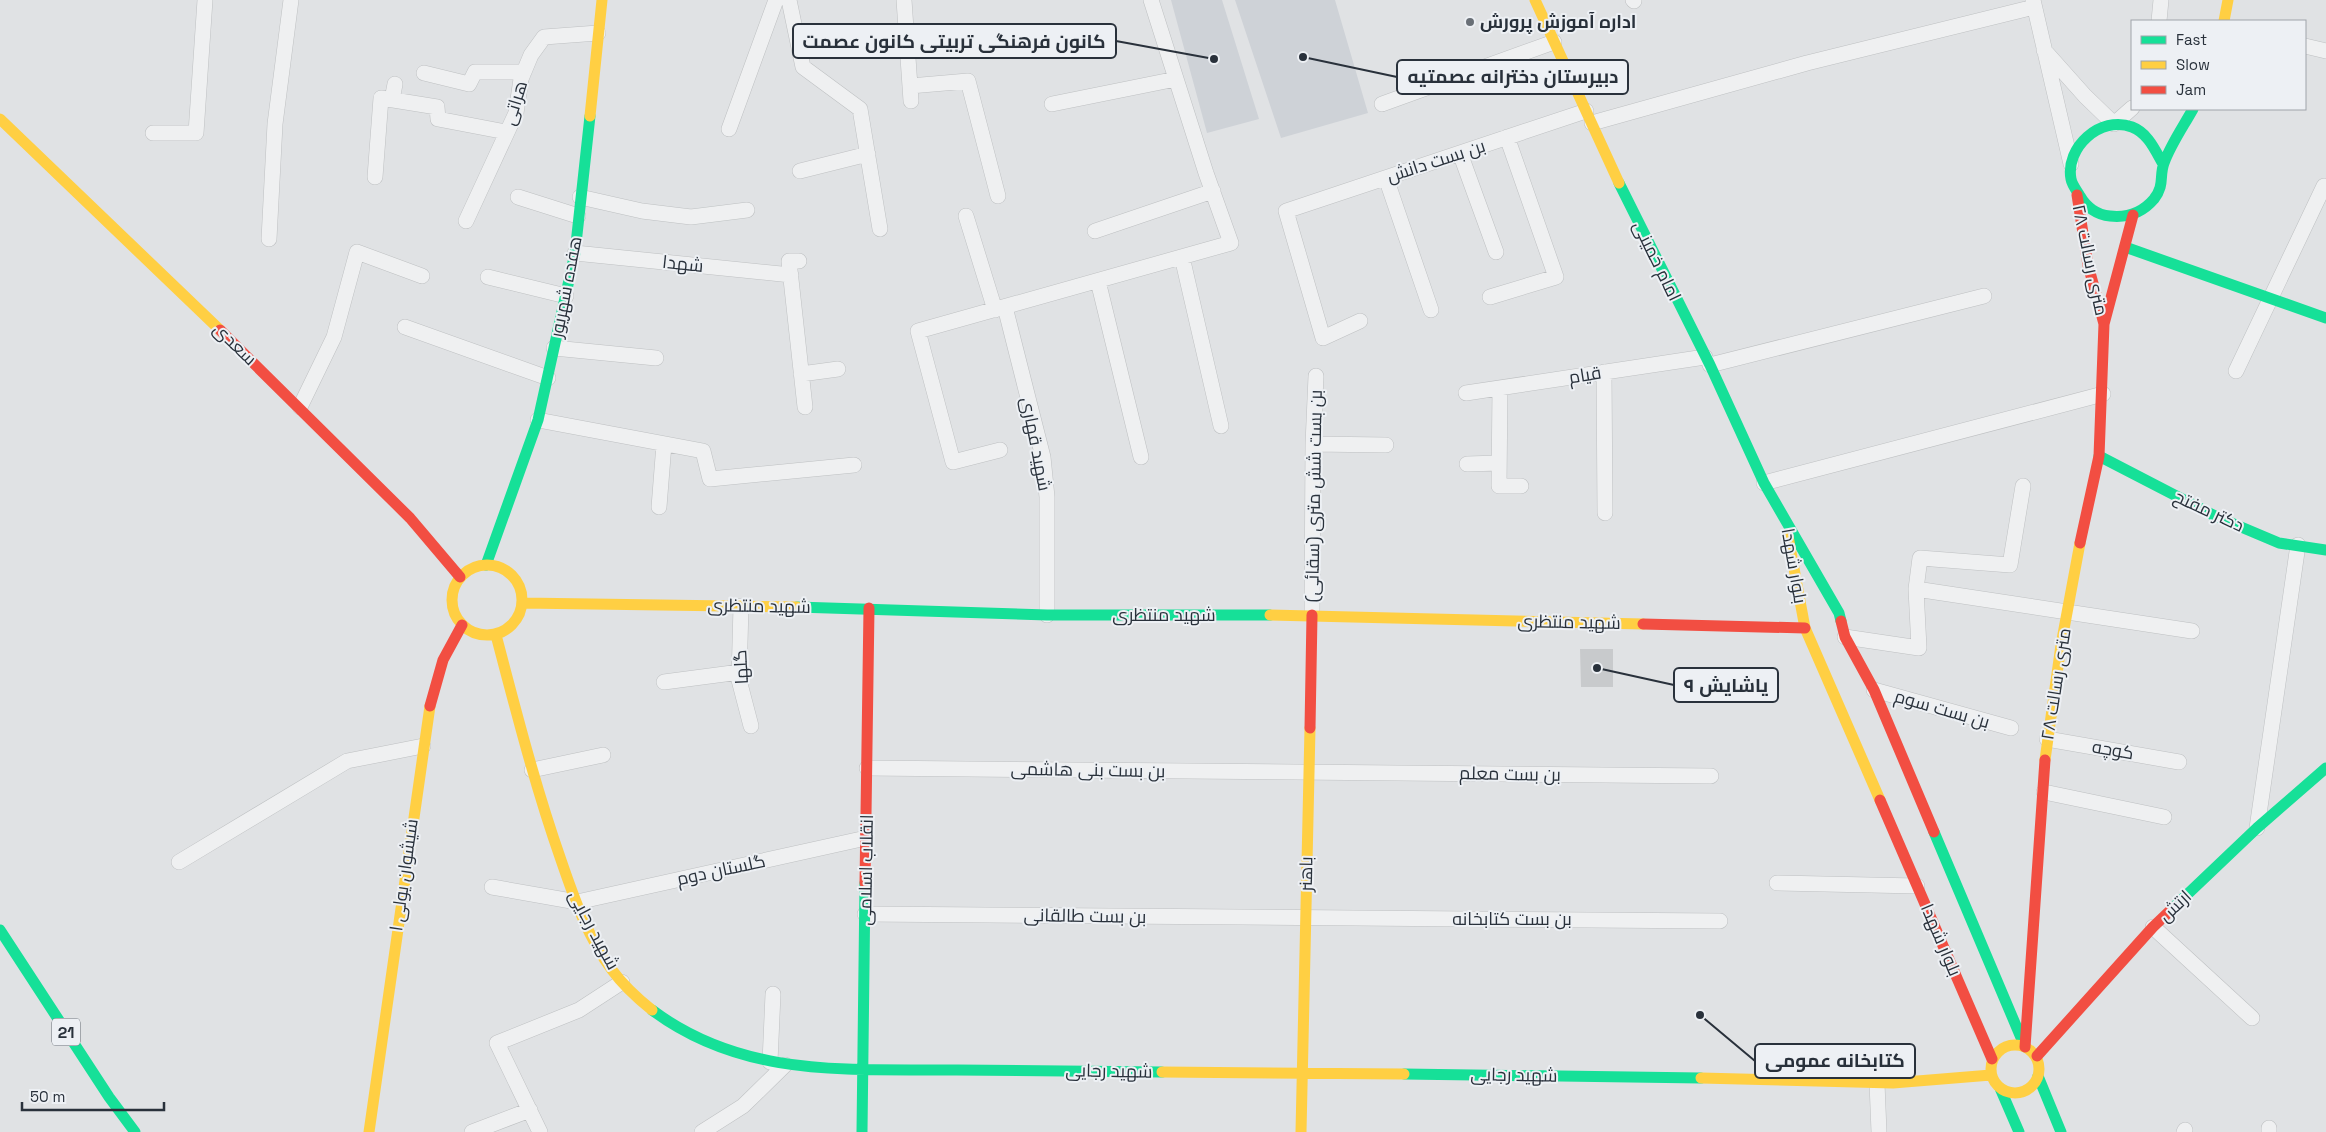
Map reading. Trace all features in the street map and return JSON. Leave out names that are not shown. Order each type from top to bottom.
[{"type":"main road","name":"هفده شهریور","points":[[486,565],[538,420],[575,253],[602,0]]},
{"type":"main road","name":"امام خمینی","points":[[1535,0],[1764,483],[1785,520]]},
{"type":"main road","points":[[2224,20],[2228,0]]},
{"type":"main road","points":[[2163,164],[2192,110]]},
{"type":"main road","name":"سعدی","points":[[0,119],[300,407],[410,518],[460,577]]},
{"type":"main road","points":[[2114,124],[2131,126],[2147,135],[2158,148],[2163,164],[2163,180],[2157,195],[2147,207],[2133,214],[2117,217],[2102,215],[2088,207],[2077,195],[2071,180],[2071,164],[2076,149],[2085,136],[2098,128],[2114,124]]},
{"type":"main road","name":"۲۸ متری رسالت","points":[[2077,195],[2088,265],[2104,324]]},
{"type":"main road","name":"۲۸ متری رسالت","points":[[2025,1047],[2044,792],[2044,758],[2067,611],[2099,456],[2103,394],[2104,324],[2133,214]]},
{"type":"main road","points":[[2125,247],[2326,318]]},
{"type":"main road","name":"دکتر مفتح","points":[[2099,456],[2215,516],[2279,542],[2326,550]]},
{"type":"main road","name":"بلوار شهدا","points":[[1785,520],[1806,628],[1992,1059]]},
{"type":"main road","name":"بلوار شهدا","points":[[1785,520],[1839,613],[1845,637],[1874,690],[2025,1047]]},
{"type":"main road","points":[[486,565],[502,568],[513,576],[521,588],[523,603],[519,617],[509,628],[496,634],[481,635],[462,625],[452,605],[453,590],[460,577],[472,568],[486,565]]},
{"type":"main road","name":"شهید منتظری","points":[[523,603],[868,608],[1047,615],[1312,615],[1806,628]]},
{"type":"main road","name":"انقلاب اسلامی","points":[[862,1132],[868,608]]},
{"type":"main road","name":"باهنر","points":[[1301,1132],[1312,615]]},
{"type":"main road","name":"شیشوان یولی ا","points":[[369,1132],[430,703],[443,660],[462,625]]},
{"type":"main road","name":"شهید رجایی","points":[[496,634],[543,811],[577,902],[605,960],[622,982],[670,1022],[708,1044],[777,1063],[864,1069],[1666,1077],[1876,1082],[1991,1075]]},
{"type":"main road","name":"ارتش","points":[[2037,1056],[2152,927],[2258,828],[2326,768]]},
{"type":"main road","name":"21","points":[[0,930],[109,1097],[135,1132]]},
{"type":"main road","points":[[2007,1132],[2017,1127],[2000,1088],[1991,1075],[1992,1059],[1997,1052],[2010,1045],[2025,1047],[2037,1056],[2038,1076],[2061,1132]]},
{"type":"main road","points":[[2000,1088],[2015,1093],[2024,1092],[2031,1088],[2038,1076]]},
{"type":"street","points":[[153,133],[196,133],[205,0]]},
{"type":"street","points":[[269,239],[275,124],[292,0]]},
{"type":"street","points":[[729,129],[776,0]]},
{"type":"street","points":[[789,0],[803,67],[860,109],[880,229]]},
{"type":"street","points":[[904,0],[911,94],[968,81],[998,196]]},
{"type":"street","points":[[1000,450],[953,462],[918,331],[1231,243],[1212,191],[1151,0]]},
{"type":"street","points":[[2158,20],[2161,0]]},
{"type":"street","points":[[2033,4],[2071,164]]},
{"type":"street","name":"بن بست دانش","points":[[1360,321],[1323,338],[1286,211],[1507,137],[1807,63],[2033,4]]},
{"type":"street","name":"هراتی","points":[[466,221],[516,113],[524,72],[531,56],[544,37],[598,33]]},
{"type":"street","points":[[908,36],[968,43]]},
{"type":"street","points":[[1382,104],[1554,42]]},
{"type":"street","points":[[2306,46],[2326,51]]},
{"type":"street","points":[[2043,49],[2085,96],[2114,124],[2131,109]]},
{"type":"street","points":[[424,74],[469,84],[475,72],[524,72]]},
{"type":"street","points":[[1052,104],[1176,79]]},
{"type":"street","points":[[392,100],[395,84]]},
{"type":"street","points":[[375,177],[382,98],[437,107],[438,119],[506,132]]},
{"type":"street","points":[[1490,297],[1556,277],[1507,137]]},
{"type":"street","points":[[1460,153],[1496,252]]},
{"type":"street","points":[[800,171],[868,154]]},
{"type":"street","points":[[1386,178],[1431,310]]},
{"type":"street","points":[[2236,372],[2324,186]]},
{"type":"street","points":[[1095,231],[1212,191]]},
{"type":"street","points":[[518,197],[578,216]]},
{"type":"street","points":[[580,198],[642,211],[690,217],[747,210]]},
{"type":"street","name":"شهید قهاری","points":[[966,216],[1000,308],[1043,457],[1047,497],[1047,615]]},
{"type":"street","points":[[300,407],[334,337],[357,252],[422,276]]},
{"type":"street","name":"شهدا","points":[[575,253],[791,275]]},
{"type":"street","points":[[1182,257],[1221,426]]},
{"type":"street","points":[[799,261],[789,261],[805,407]]},
{"type":"street","points":[[488,278],[566,296]]},
{"type":"street","points":[[1098,281],[1141,457]]},
{"type":"street","name":"قیام","points":[[1466,393],[1604,372],[1707,361],[1984,296]]},
{"type":"street","points":[[405,327],[548,378]]},
{"type":"street","points":[[554,348],[656,358]]},
{"type":"street","points":[[801,374],[838,369]]},
{"type":"street","points":[[1604,372],[1605,514]]},
{"type":"street","name":"بن بست شش متری (سقائی)","points":[[1312,615],[1313,444],[1316,376]]},
{"type":"street","points":[[1500,388],[1499,486],[1521,486]]},
{"type":"street","points":[[1764,483],[2103,394]]},
{"type":"street","points":[[538,420],[703,451],[710,479],[854,465]]},
{"type":"street","points":[[659,507],[664,444]]},
{"type":"street","points":[[1313,444],[1386,445]]},
{"type":"street","points":[[1467,464],[1499,463]]},
{"type":"street","points":[[1845,637],[1919,648],[1916,589],[1920,558],[2010,565],[2023,486]]},
{"type":"street","points":[[2258,828],[2298,545]]},
{"type":"street","points":[[1916,589],[2192,631]]},
{"type":"street","name":"گلها","points":[[741,606],[740,672],[751,726]]},
{"type":"street","points":[[664,682],[740,672]]},
{"type":"street","name":"بن بست سوم","points":[[1874,690],[2011,728]]},
{"type":"street","name":"کوچه","points":[[2047,739],[2179,762]]},
{"type":"street","points":[[179,862],[346,761],[423,746]]},
{"type":"street","points":[[532,770],[602,755]]},
{"type":"street","name":"بن بست بنی هاشمی","points":[[867,768],[1308,772]]},
{"type":"street","name":"بن بست معلم","points":[[1308,772],[1711,776]]},
{"type":"street","points":[[2044,792],[2164,817]]},
{"type":"street","name":"گلستان دوم","points":[[577,902],[866,838]]},
{"type":"street","points":[[1777,883],[1917,886]]},
{"type":"street","points":[[492,887],[577,902]]},
{"type":"street","name":"بن بست طالقانی","points":[[865,914],[1305,918]]},
{"type":"street","name":"بن بست کتابخانه","points":[[1305,918],[1720,921]]},
{"type":"street","points":[[2152,927],[2252,1018]]},
{"type":"street","points":[[540,1132],[497,1043],[579,1010],[622,982]]},
{"type":"street","points":[[702,1132],[743,1106],[777,1063],[774,994]]},
{"type":"street","points":[[1876,1082],[1879,1132]]},
{"type":"street","points":[[472,1132],[530,1110]]},
{"type":"shaded area","points":[[1171,0],[1222,0],[1259,119],[1207,133]]},
{"type":"shaded area","points":[[1235,0],[1335,0],[1368,113],[1281,138]]},
{"type":"building","points":[[1580,649],[1613,649],[1613,687],[1581,687]]},
{"type":"traffic: fast","points":[[2163,164],[2150,143],[2138,130],[2120,125],[2108,126],[2097,130],[2079,146],[2071,167],[2071,179],[2082,200],[2096,212],[2105,215],[2123,216],[2140,211],[2150,204],[2160,189],[2167,156],[2192,110]]},
{"type":"traffic: fast","points":[[486,565],[538,420],[575,253],[590,116]]},
{"type":"traffic: fast","points":[[1619,183],[1710,365],[1764,483],[1839,613],[1841,621]]},
{"type":"traffic: fast","points":[[2125,247],[2326,318]]},
{"type":"traffic: fast","points":[[2099,456],[2215,516],[2279,543],[2326,550]]},
{"type":"traffic: fast","points":[[797,607],[1047,615],[1270,615]]},
{"type":"traffic: fast","points":[[2174,907],[2257,828],[2326,768]]},
{"type":"traffic: fast","points":[[1934,832],[2025,1047]]},
{"type":"traffic: fast","points":[[862,1132],[865,883]]},
{"type":"traffic: fast","points":[[0,930],[109,1097],[135,1132]]},
{"type":"traffic: fast","points":[[652,1010],[687,1032],[722,1048],[759,1059],[797,1065],[835,1069],[874,1070],[1162,1072]]},
{"type":"traffic: fast","points":[[1404,1074],[1701,1078]]},
{"type":"traffic: fast","points":[[2038,1076],[2061,1132]]},
{"type":"traffic: fast","points":[[2000,1088],[2019,1132]]},
{"type":"traffic: slow","points":[[590,116],[602,0]]},
{"type":"traffic: slow","points":[[1535,0],[1619,183]]},
{"type":"traffic: slow","points":[[2224,20],[2228,0]]},
{"type":"traffic: slow","points":[[0,119],[220,330]]},
{"type":"traffic: slow","points":[[1788,536],[1805,628],[1880,800]]},
{"type":"traffic: slow","points":[[2045,760],[2061,645],[2080,543]]},
{"type":"traffic: slow","points":[[487,565],[500,568],[512,575],[519,587],[522,600],[519,613],[512,625],[500,632],[487,635],[474,632],[462,625],[455,613],[452,600],[455,587],[462,575],[474,568],[487,565]]},
{"type":"traffic: slow","points":[[523,603],[797,607]]},
{"type":"traffic: slow","points":[[1270,615],[1643,624]]},
{"type":"traffic: slow","points":[[496,635],[543,804],[582,917],[603,958],[612,970],[630,991],[652,1010]]},
{"type":"traffic: slow","points":[[369,1132],[430,706]]},
{"type":"traffic: slow","points":[[1301,1132],[1310,728]]},
{"type":"traffic: slow","points":[[2010,1045],[2020,1045],[2032,1052],[2039,1064],[2039,1069],[2039,1074],[2032,1086],[2020,1093],[2010,1093],[2002,1089],[1995,1082],[1991,1074],[1991,1064],[1995,1056],[2002,1049],[2010,1045]]},
{"type":"traffic: slow","points":[[1162,1072],[1404,1074]]},
{"type":"traffic: slow","points":[[1701,1078],[1893,1083],[1991,1075]]},
{"type":"traffic: jam","points":[[2077,195],[2088,265],[2104,324]]},
{"type":"traffic: jam","points":[[2080,543],[2099,456],[2104,324],[2133,215]]},
{"type":"traffic: jam","points":[[220,330],[410,518],[460,577]]},
{"type":"traffic: jam","points":[[865,883],[869,608]]},
{"type":"traffic: jam","points":[[1310,728],[1312,615]]},
{"type":"traffic: jam","points":[[1841,621],[1845,637],[1874,690],[1934,832]]},
{"type":"traffic: jam","points":[[1643,624],[1805,628]]},
{"type":"traffic: jam","points":[[430,706],[443,660],[462,625]]},
{"type":"traffic: jam","points":[[2025,1047],[2045,760]]},
{"type":"traffic: jam","points":[[1880,800],[1992,1059]]},
{"type":"traffic: jam","points":[[2037,1056],[2153,927],[2174,907]]},
{"type":"place","name":"اداره آموزش پرورش","points":[[1470,22]]},
{"type":"place","name":"دبیرستان دخترانه عصمتیه","points":[[1303,57]]},
{"type":"place","name":"کانون فرهنگی تربیتی کانون عصمت","points":[[1214,59]]},
{"type":"place","name":"یاشایش ۹","points":[[1597,668]]},
{"type":"place","name":"کتابخانه عمومی","points":[[1700,1015]]}]
